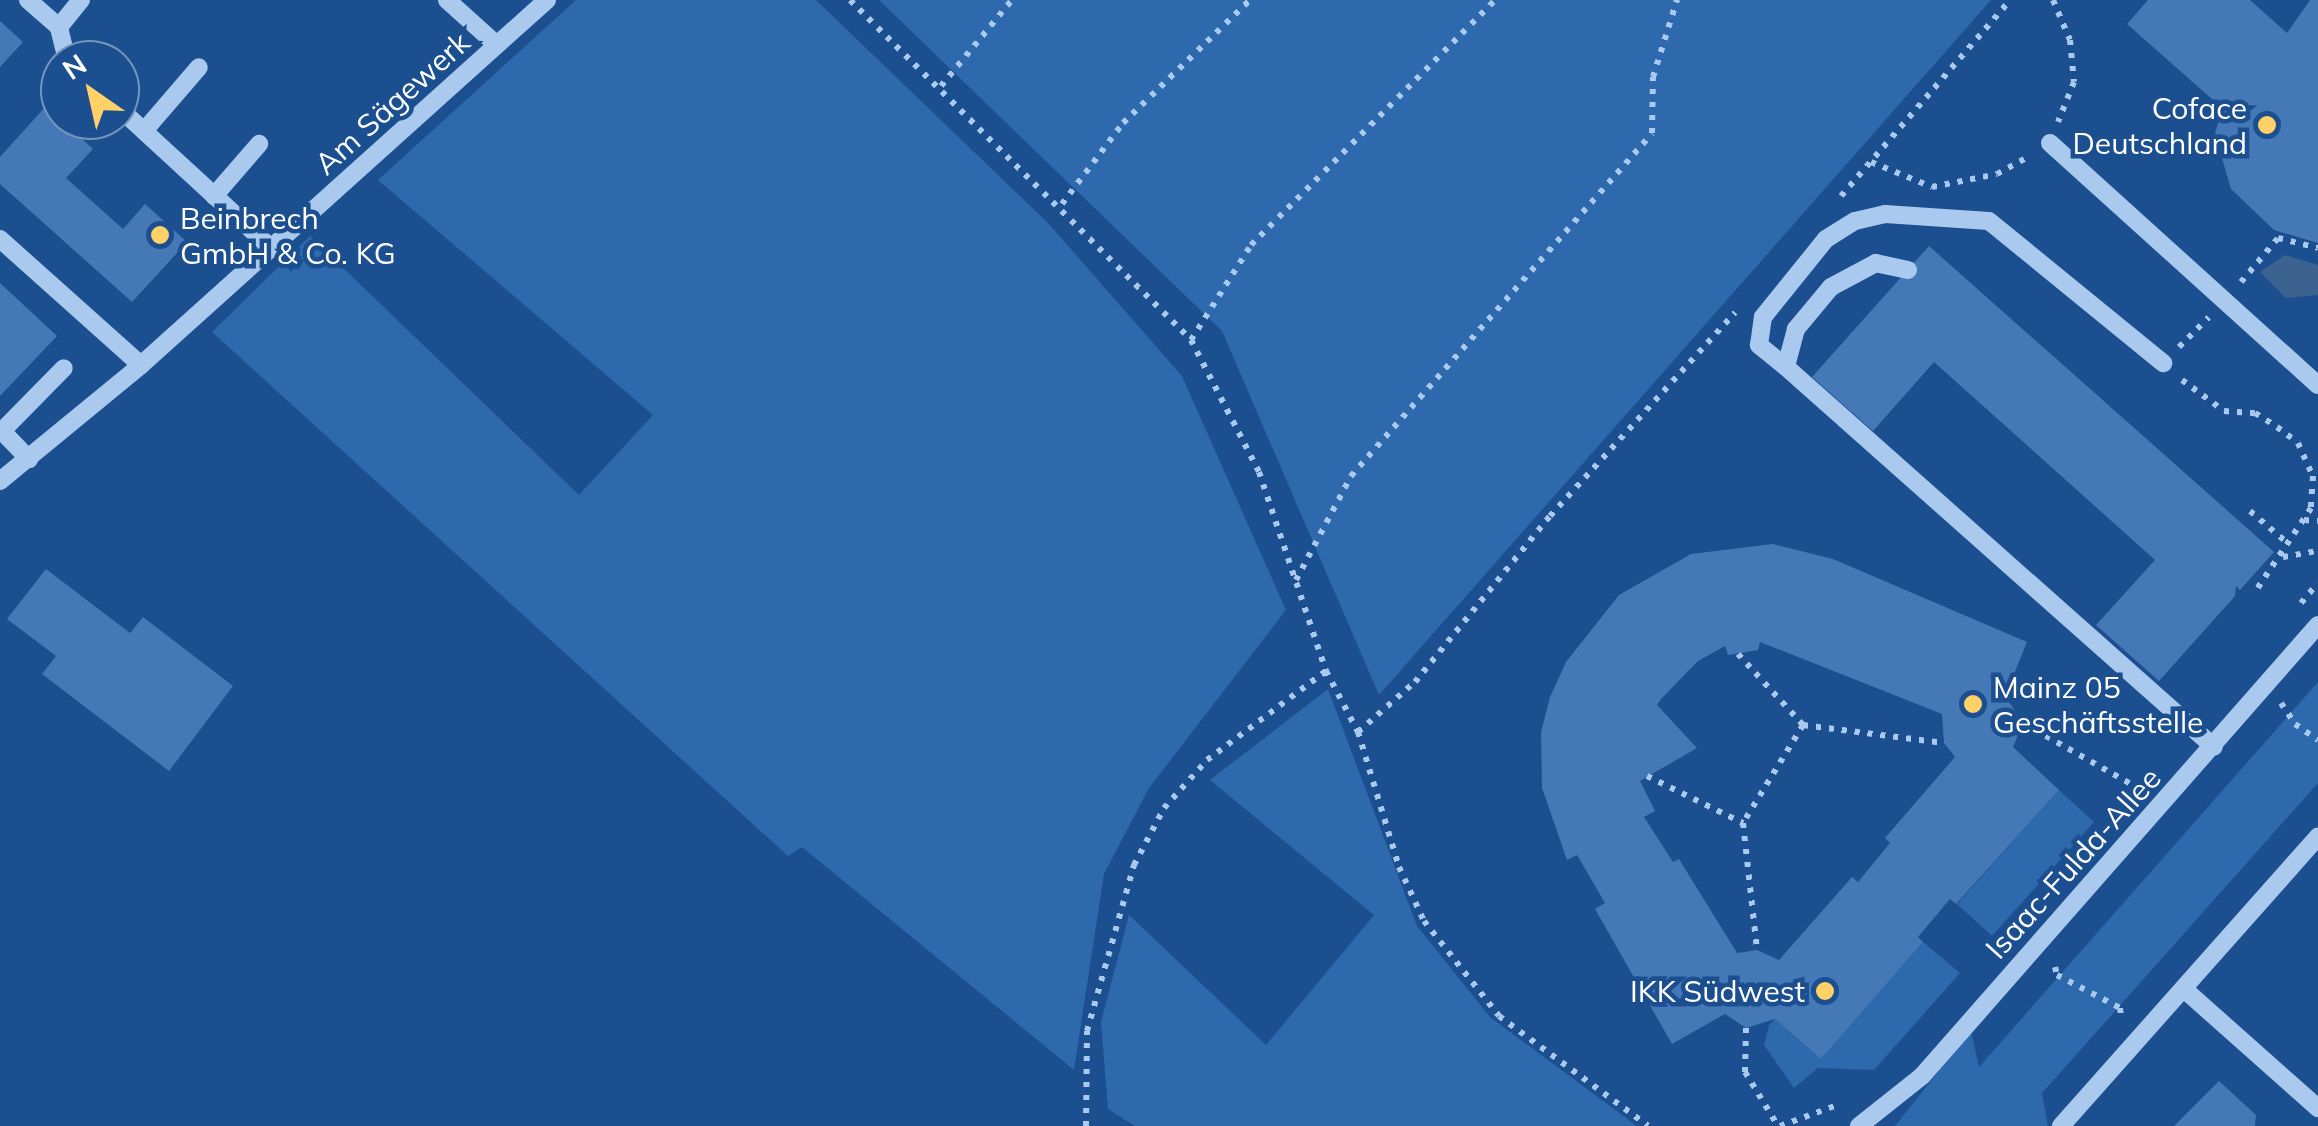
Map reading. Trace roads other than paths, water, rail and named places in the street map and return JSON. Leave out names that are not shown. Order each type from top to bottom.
[{"type":"street","points":[[28,0],[59,26],[62,40]]},
{"type":"street","points":[[59,26],[81,0]]},
{"type":"street","points":[[447,0],[496,45]]},
{"type":"street","name":"Am Sägewerk","points":[[0,480],[141,366],[546,0]]},
{"type":"street","points":[[144,131],[199,67]]},
{"type":"street","points":[[140,127],[272,248]]},
{"type":"street","points":[[2050,143],[2318,385]]},
{"type":"street","points":[[214,196],[259,144]]},
{"type":"street","points":[[2163,363],[1989,221],[1885,214],[1855,221],[1826,239],[1762,317],[1759,346],[2214,747]]},
{"type":"street","points":[[0,239],[141,366]]},
{"type":"street","points":[[1786,367],[1796,330],[1831,287],[1876,263],[1908,270]]},
{"type":"street","points":[[29,459],[1,430],[64,368]]},
{"type":"street","name":"Isaac-Fulda-Allee","points":[[1859,1126],[1922,1076],[2318,625]]},
{"type":"street","points":[[2061,1126],[2318,837]]},
{"type":"street","points":[[2185,990],[2318,1108]]},
{"type":"place","name":"Coface Deutschland","points":[[2267,125]]},
{"type":"place","name":"Beinbrech GmbH & Co. KG","points":[[160,235]]},
{"type":"place","name":"Mainz 05 Geschäftsstelle","points":[[1973,704]]},
{"type":"place","name":"IKK Südwest","points":[[1825,991]]}]
